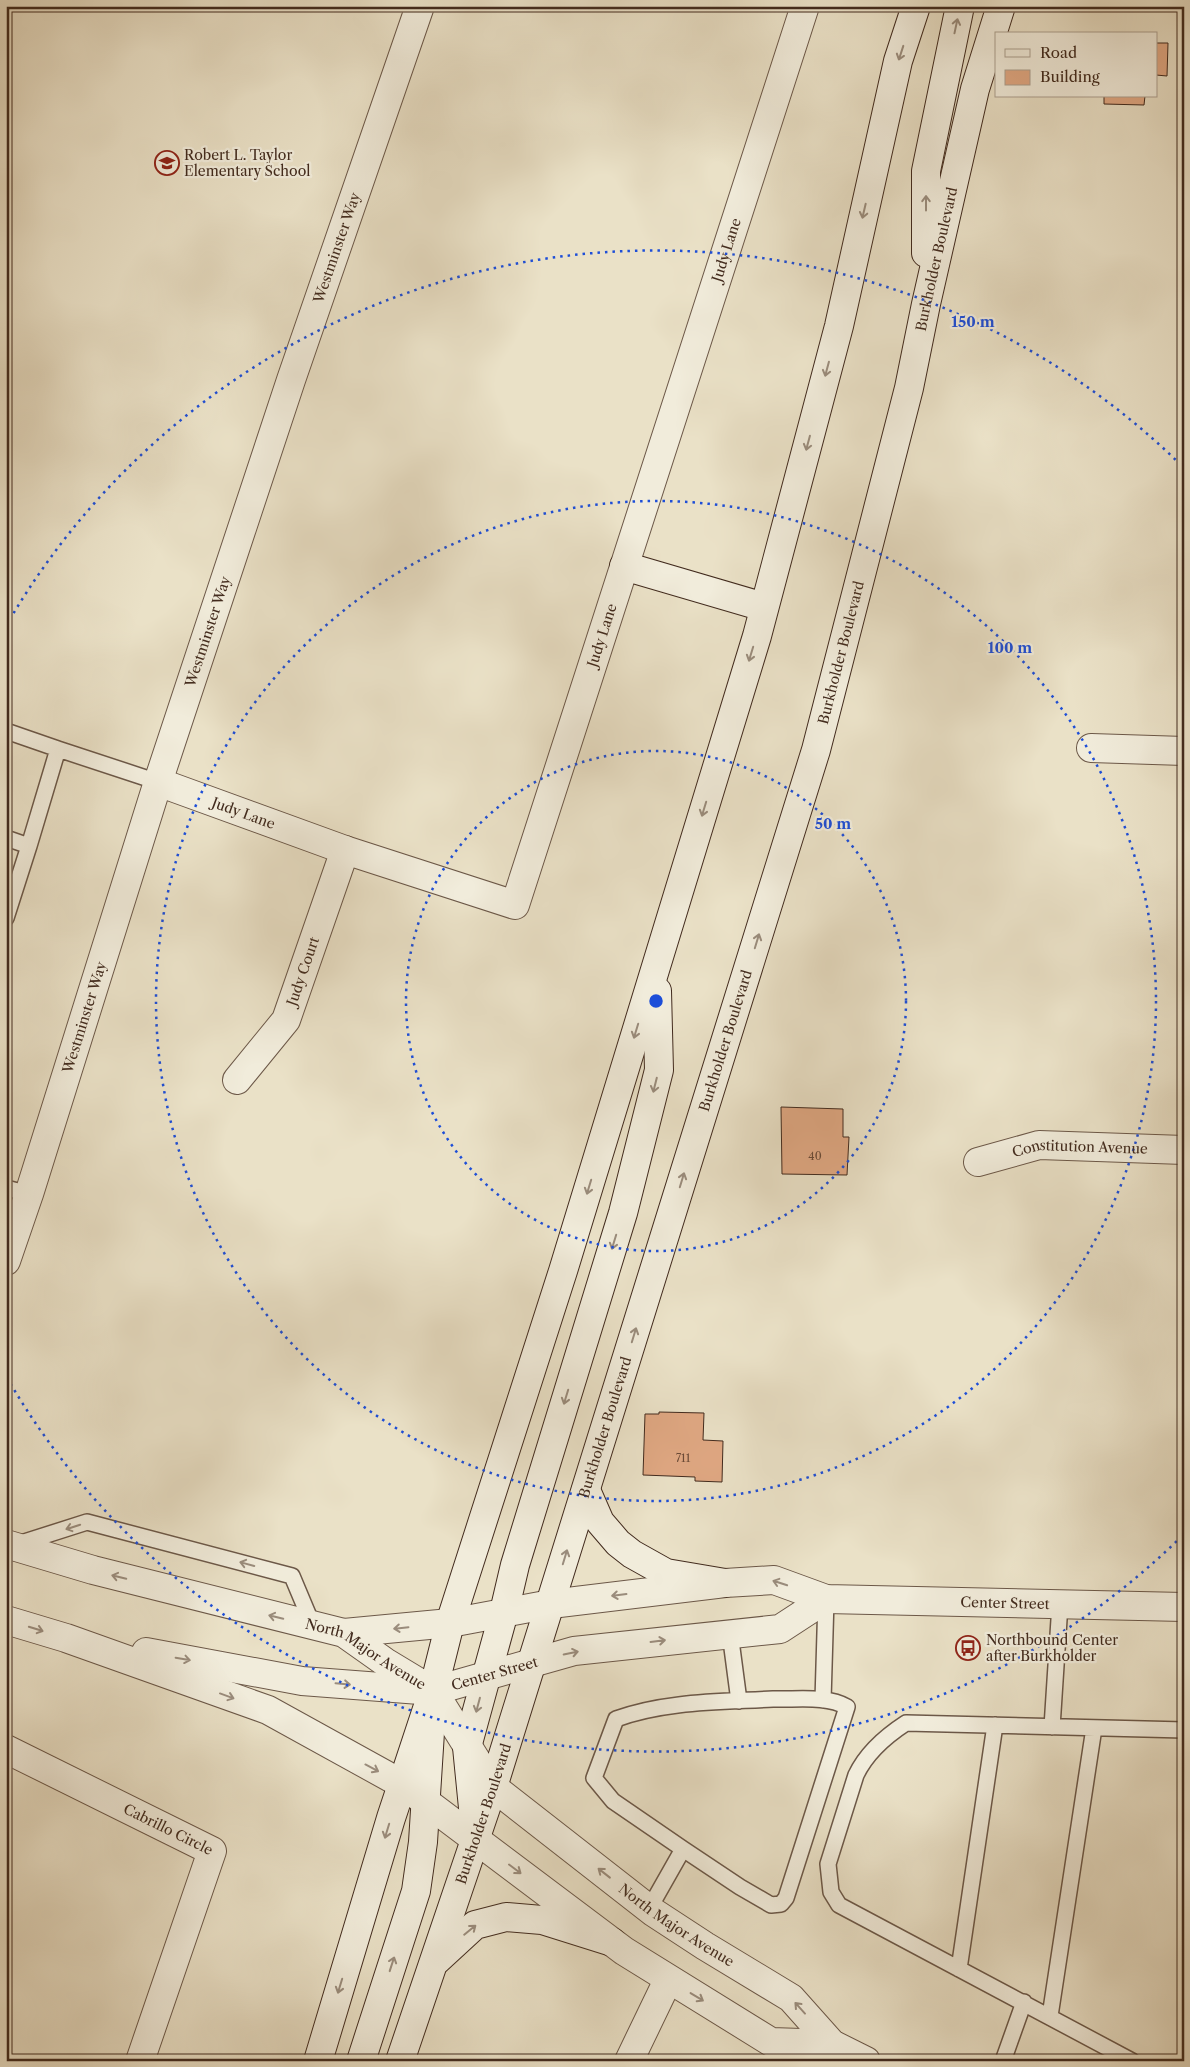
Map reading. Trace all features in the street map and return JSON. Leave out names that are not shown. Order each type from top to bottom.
[{"type":"street","name":"Westminster Way","points":[[6,1261],[18,1191],[158,782],[290,380],[420,6]]},
{"type":"street","name":"Judy Lane","points":[[158,782],[345,850],[515,905],[805,6]]},
{"type":"street","points":[[318,2061],[402,1784],[433,1691],[450,1623],[566,1261],[764,607],[839,326],[898,61],[916,6]]},
{"type":"street","points":[[926,304],[926,171],[960,6]]},
{"type":"street","name":"Burkholder Boulevard","points":[[400,2061],[477,1840],[816,750],[904,407],[974,89],[1001,6]]},
{"type":"street","points":[[624,566],[764,607]]},
{"type":"street","points":[[1091,748],[1184,751]]},
{"type":"street","name":"Judy Court","points":[[237,1080],[286,1020],[345,850]]},
{"type":"street","points":[[477,1840],[467,1747],[515,1565],[623,1213],[659,1070],[656,967]]},
{"type":"street","name":"Constitution Avenue","points":[[978,1162],[1039,1146],[1184,1150]]},
{"type":"street","points":[[586,1490],[600,1522],[618,1543],[632,1554],[666,1573],[725,1583]]},
{"type":"street","name":"North Major Avenue","points":[[10,1545],[93,1570],[344,1633],[384,1662],[433,1691],[493,1787],[649,1909],[705,1946],[791,1998],[832,2044],[866,2061]]},
{"type":"street","name":"Center Street","points":[[344,1633],[450,1623],[551,1604],[725,1583],[774,1580],[826,1599],[1184,1607]]},
{"type":"street","name":"Center Street","points":[[66,1638],[302,1681],[433,1691],[574,1651],[780,1629],[826,1599]]},
{"type":"street","name":"North Major Avenue","points":[[6,1620],[66,1638],[268,1710],[402,1784],[612,1942],[668,1980],[772,2042],[832,2044]]},
{"type":"street","points":[[361,2061],[416,1890],[423,1842],[433,1691]]},
{"type":"street","name":"Cabrillo Circle","points":[[6,1749],[212,1851],[140,2061]]},
{"type":"street","points":[[434,1962],[475,1925],[506,1917],[542,1920],[578,1933],[612,1942]]},
{"type":"street","points":[[629,2061],[668,1980]]},
{"type":"lane","points":[[6,731],[158,782]]},
{"type":"lane","points":[[6,918],[58,749]]},
{"type":"lane","points":[[6,838],[29,846]]},
{"type":"lane","points":[[10,1545],[88,1522],[292,1576],[313,1626]]},
{"type":"lane","points":[[823,1700],[826,1599]]},
{"type":"lane","points":[[1052,1727],[1060,1604]]},
{"type":"lane","points":[[730,1633],[739,1701]]},
{"type":"lane","points":[[773,1699],[823,1700],[841,1703],[847,1707],[786,1898],[781,1904],[771,1905],[683,1849],[613,1801],[594,1778],[616,1719],[633,1713],[687,1705],[739,1701],[773,1699]]},
{"type":"lane","points":[[1132,2061],[839,1905],[830,1892],[828,1864],[856,1775],[862,1763],[895,1730],[906,1723],[1184,1730]]},
{"type":"lane","points":[[959,1969],[995,1725]]},
{"type":"lane","points":[[1050,2016],[1094,1728]]},
{"type":"lane","points":[[649,1909],[683,1849]]},
{"type":"lane","points":[[1003,2061],[1024,2002]]},
{"type":"building","points":[[1158,43],[1168,43],[1167,76],[1158,75]]},
{"type":"building","points":[[1180,45],[1184,46],[1184,107],[1182,107],[1183,77],[1179,77]]},
{"type":"building","points":[[1104,98],[1145,98],[1144,105],[1104,104]]},
{"type":"building","points":[[781,1107],[843,1109],[843,1137],[849,1137],[847,1175],[782,1174]]},
{"type":"building","points":[[659,1412],[704,1413],[703,1440],[723,1441],[722,1482],[695,1481],[695,1477],[643,1475],[645,1414],[659,1414]]},
{"type":"place","name":"Robert L. Taylor Elementary School","points":[[167,163]]},
{"type":"place","name":"Northbound Center after Burkholder","points":[[968,1648]]}]
